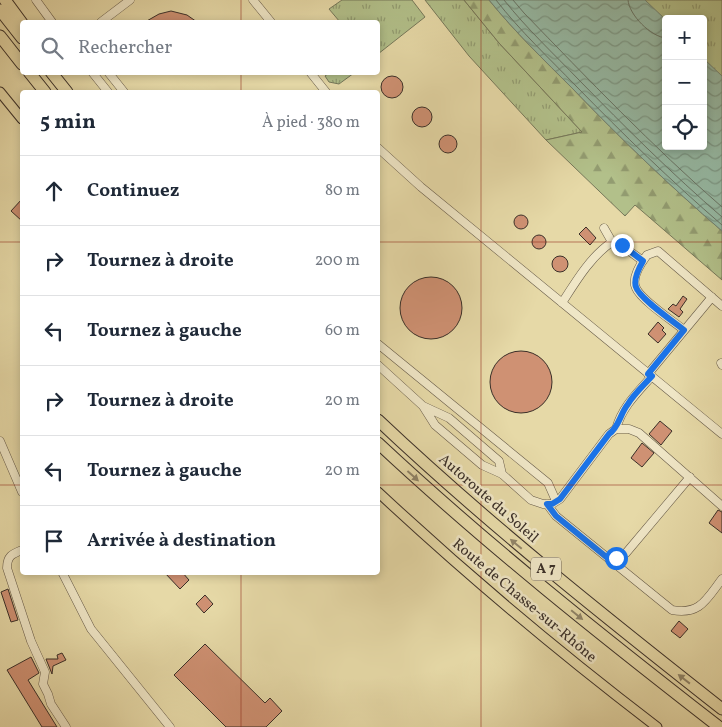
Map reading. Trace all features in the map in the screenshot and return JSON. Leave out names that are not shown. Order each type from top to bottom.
[{"type":"highway","points":[[5,0],[20,20]]},
{"type":"highway","points":[[0,10],[20,35]]},
{"type":"highway","points":[[0,36],[20,61]]},
{"type":"highway","points":[[32,75],[44,90]]},
{"type":"highway","points":[[54,75],[65,90]]},
{"type":"highway","name":"Autoroute du Soleil","points":[[380,422],[474,507],[549,571],[722,708]]},
{"type":"highway","name":"A 7","points":[[380,445],[470,526],[539,584],[719,727]]},
{"type":"main road","points":[[0,92],[20,117]]},
{"type":"main road","name":"Route de Chasse-sur-Rhône","points":[[380,494],[431,541],[517,614],[657,727]]},
{"type":"street","points":[[36,0],[51,20]]},
{"type":"street","points":[[104,20],[130,0]]},
{"type":"street","points":[[253,0],[269,20]]},
{"type":"street","points":[[94,75],[106,90]]},
{"type":"street","points":[[110,75],[122,90]]},
{"type":"street","points":[[312,75],[324,90]]},
{"type":"street","points":[[380,150],[420,187],[722,434]]},
{"type":"street","points":[[604,228],[612,242],[622,245],[643,261]]},
{"type":"street","points":[[562,302],[577,279],[603,248],[612,242]]},
{"type":"street","points":[[684,330],[635,287],[636,276],[646,255],[658,251],[722,306]]},
{"type":"street","points":[[380,367],[423,406],[435,425],[482,465],[502,474],[531,500],[547,504],[560,499],[609,434],[616,428],[620,416],[629,402],[684,330],[712,297]]},
{"type":"street","points":[[380,346],[548,483],[556,502]]},
{"type":"street","points":[[423,406],[450,418],[499,461],[502,474]]},
{"type":"street","points":[[616,428],[629,429],[639,433],[722,506]]},
{"type":"street","points":[[0,441],[20,487]]},
{"type":"street","points":[[610,560],[626,552],[690,477]]},
{"type":"street","points":[[547,504],[556,516],[672,610],[685,612],[695,609],[708,598],[722,580]]},
{"type":"street","points":[[20,551],[11,555],[7,560],[7,568],[31,641],[45,672],[43,684],[51,704],[66,727]]},
{"type":"street","points":[[64,575],[91,629],[170,727]]},
{"type":"street","points":[[161,716],[164,727]]},
{"type":"green space","points":[[342,0],[412,0],[425,17],[380,52],[380,20],[338,20],[329,9]]},
{"type":"green space","points":[[425,0],[464,0],[499,43],[582,132],[546,140],[469,56]]},
{"type":"green space","points":[[464,0],[489,0],[530,46],[609,126],[722,231],[722,280],[635,205],[625,216],[546,140],[582,132],[499,43]]},
{"type":"green space","points":[[586,0],[722,0],[722,132],[707,118],[707,15],[662,15],[662,74]]},
{"type":"green space","points":[[351,75],[339,84],[329,82],[325,76]]},
{"type":"water","points":[[489,0],[645,0],[662,16],[662,150],[707,150],[707,62],[722,76],[722,231],[609,126]]},
{"type":"building","points":[[171,11],[187,15],[194,20],[148,20],[159,14]]},
{"type":"building","points":[[388,76],[396,76],[403,83],[403,91],[396,98],[388,98],[381,91],[381,83]]},
{"type":"building","points":[[422,107],[429,110],[432,117],[429,124],[422,127],[415,124],[412,117],[415,110]]},
{"type":"building","points":[[444,135],[452,135],[457,140],[455,151],[444,153],[439,148],[439,140]]},
{"type":"building","points":[[20,201],[20,219],[11,211]]},
{"type":"building","points":[[518,215],[524,215],[528,222],[524,229],[518,229],[514,225],[514,219]]},
{"type":"building","points":[[586,227],[596,238],[590,245],[579,234]]},
{"type":"building","points":[[536,235],[542,235],[546,242],[542,249],[536,249],[532,245],[532,239]]},
{"type":"building","points":[[557,256],[563,256],[568,261],[566,270],[557,272],[552,267],[552,261]]},
{"type":"building","points":[[431,277],[443,280],[453,286],[459,296],[462,308],[459,320],[453,330],[443,336],[431,339],[419,336],[409,330],[403,320],[400,308],[403,296],[409,286],[419,280]]},
{"type":"building","points":[[683,296],[687,299],[680,309],[683,312],[679,317],[668,309],[673,304],[676,306]]},
{"type":"building","points":[[658,322],[664,328],[662,330],[666,334],[658,343],[648,334]]},
{"type":"building","points":[[521,351],[533,354],[543,360],[549,370],[552,382],[549,394],[543,404],[533,410],[521,413],[509,410],[499,404],[493,394],[490,382],[493,370],[499,360],[509,354]]},
{"type":"building","points":[[660,421],[672,431],[661,445],[649,434]]},
{"type":"building","points":[[642,443],[654,453],[642,467],[631,458]]},
{"type":"building","points":[[718,510],[722,512],[722,533],[709,523]]},
{"type":"building","points":[[167,575],[185,575],[189,580],[180,589]]},
{"type":"building","points":[[8,589],[18,620],[11,622],[1,592]]},
{"type":"building","points":[[205,595],[213,604],[204,613],[196,604]]},
{"type":"building","points":[[679,621],[688,629],[680,638],[671,631]]},
{"type":"building","points":[[205,644],[265,703],[270,698],[282,711],[266,727],[226,727],[174,675]]},
{"type":"building","points":[[62,653],[66,660],[53,666],[52,674],[46,659],[58,659],[57,655]]},
{"type":"building","points":[[31,657],[39,673],[28,680],[57,727],[42,727],[7,670]]},
{"type":"route","points":[[616,558],[610,560],[556,516],[547,504],[552,504],[560,499],[609,434],[616,428],[620,416],[629,402],[652,376],[648,374],[684,330],[635,287],[636,276],[643,261],[622,245]]}]
